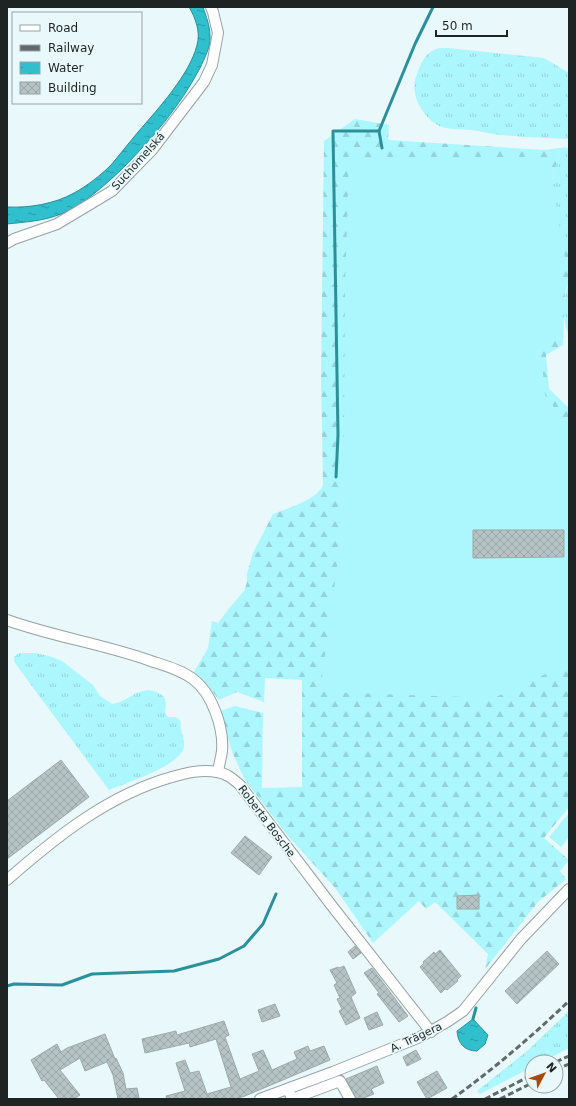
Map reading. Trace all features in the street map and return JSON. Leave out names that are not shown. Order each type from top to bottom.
[{"type":"street","name":"Suchomelská","points":[[7,243],[14,239],[57,224],[112,191],[152,150],[204,82],[212,66],[218,33],[211,7]]},
{"type":"street","points":[[7,620],[30,628],[133,654],[172,668],[194,680],[212,702],[218,721],[222,750],[218,772]]},
{"type":"street","name":"Roberta Bosche","points":[[7,880],[69,829],[121,797],[159,781],[184,774],[196,771],[218,772],[230,777],[240,785],[332,906],[431,1032]]},
{"type":"street","name":"A. Trägera","points":[[260,1099],[333,1072],[431,1032],[447,1022],[463,1011],[521,939],[569,889]]},
{"type":"street","points":[[288,1089],[292,1099],[340,1080],[350,1099]]},
{"type":"green space","points":[[439,48],[544,58],[569,73],[569,139],[493,134],[472,130],[446,128],[436,124],[424,113],[420,106],[414,84],[426,56]]},
{"type":"green space","points":[[355,119],[389,125],[388,140],[544,150],[567,147],[559,154],[552,180],[550,198],[562,246],[569,249],[569,283],[565,292],[563,345],[546,355],[549,389],[569,408],[569,807],[544,838],[569,860],[560,871],[566,879],[538,902],[485,969],[488,954],[435,902],[426,909],[419,901],[373,943],[336,889],[288,836],[245,780],[232,752],[220,711],[235,706],[263,713],[262,788],[302,787],[302,680],[265,678],[264,702],[237,692],[219,700],[203,679],[194,672],[208,648],[212,621],[218,623],[244,591],[253,553],[273,514],[294,506],[315,495],[323,485],[321,376],[324,141]]},
{"type":"green space","points":[[569,147],[568,249],[562,246],[550,198],[552,180],[559,154]]},
{"type":"green space","points":[[349,157],[548,159],[565,257],[557,336],[541,351],[545,395],[563,420],[569,434],[569,663],[494,698],[320,692],[338,560],[344,426],[345,288]]},
{"type":"green space","points":[[569,283],[569,336],[564,317],[564,303]]},
{"type":"green space","points":[[19,653],[35,653],[62,661],[93,685],[100,696],[112,704],[122,701],[142,691],[148,690],[160,694],[164,697],[166,704],[165,711],[168,717],[176,717],[181,723],[184,743],[183,750],[178,757],[170,763],[150,774],[109,790],[17,666],[14,661],[14,657]]},
{"type":"green space","points":[[569,813],[569,837],[561,847],[549,837]]},
{"type":"green space","points":[[569,1011],[569,1048],[558,1054],[524,1054],[524,1071],[480,1094],[477,1091],[527,1051]]},
{"type":"water","points":[[189,7],[203,7],[210,32],[208,49],[200,68],[184,96],[155,134],[115,175],[78,205],[61,214],[48,218],[7,224],[7,207],[24,207],[50,203],[66,197],[89,184],[111,165],[164,102],[188,68],[197,45],[198,30]]},
{"type":"water","points":[[473,1019],[488,1035],[485,1044],[477,1051],[469,1050],[462,1046],[457,1031]]},
{"type":"building","points":[[473,530],[564,530],[564,557],[473,558]]},
{"type":"building","points":[[61,760],[89,797],[7,859],[7,801]]},
{"type":"building","points":[[245,836],[272,857],[259,875],[231,853]]},
{"type":"building","points":[[479,895],[479,909],[457,909],[457,896]]},
{"type":"building","points":[[355,946],[361,953],[353,959],[348,952]]},
{"type":"building","points":[[440,950],[461,976],[457,980],[458,981],[441,993],[420,967],[424,963],[423,962],[434,952],[435,954]]},
{"type":"building","points":[[547,951],[559,964],[517,1004],[505,991]]},
{"type":"building","points":[[344,966],[356,993],[351,997],[360,1018],[346,1025],[339,1011],[342,1009],[337,999],[340,998],[334,985],[337,983],[330,970]]},
{"type":"building","points":[[372,968],[408,1016],[399,1022],[377,994],[379,993],[364,973]]},
{"type":"building","points":[[275,1004],[280,1016],[262,1022],[258,1010]]},
{"type":"building","points":[[377,1012],[383,1025],[369,1030],[364,1018]]},
{"type":"building","points":[[224,1021],[229,1035],[225,1037],[240,1079],[259,1071],[252,1054],[263,1050],[272,1070],[297,1059],[294,1052],[308,1046],[310,1051],[324,1046],[330,1060],[235,1099],[167,1099],[166,1096],[185,1091],[176,1063],[185,1060],[190,1073],[199,1071],[207,1094],[231,1087],[216,1039],[190,1047],[189,1043],[145,1053],[142,1039],[176,1031],[177,1035]]},
{"type":"building","points":[[105,1034],[115,1059],[116,1058],[123,1073],[126,1089],[137,1088],[139,1098],[118,1099],[113,1075],[107,1062],[85,1071],[80,1058],[60,1070],[80,1095],[74,1099],[59,1099],[44,1080],[42,1081],[31,1060],[57,1044],[61,1052],[67,1048]]},
{"type":"building","points":[[416,1050],[421,1059],[407,1066],[403,1057]]},
{"type":"building","points":[[377,1066],[384,1083],[371,1089],[374,1094],[361,1099],[356,1099],[346,1079]]},
{"type":"building","points":[[437,1071],[447,1088],[427,1099],[417,1082]]},
{"type":"waterway","points":[[336,477],[338,435],[333,131],[379,131],[415,44],[433,7]]},
{"type":"waterway","points":[[379,131],[382,148]]},
{"type":"waterway","points":[[7,986],[14,984],[62,985],[92,974],[174,971],[219,959],[244,946],[263,924],[276,894]]},
{"type":"waterway","points":[[473,1019],[476,1008]]},
{"type":"railway","points":[[452,1099],[512,1052],[569,1001]]},
{"type":"railway","points":[[564,1058],[569,1056]]},
{"type":"railway","points":[[564,1066],[569,1064]]},
{"type":"railway","points":[[485,1099],[524,1079]]},
{"type":"railway","points":[[500,1099],[524,1087]]}]
